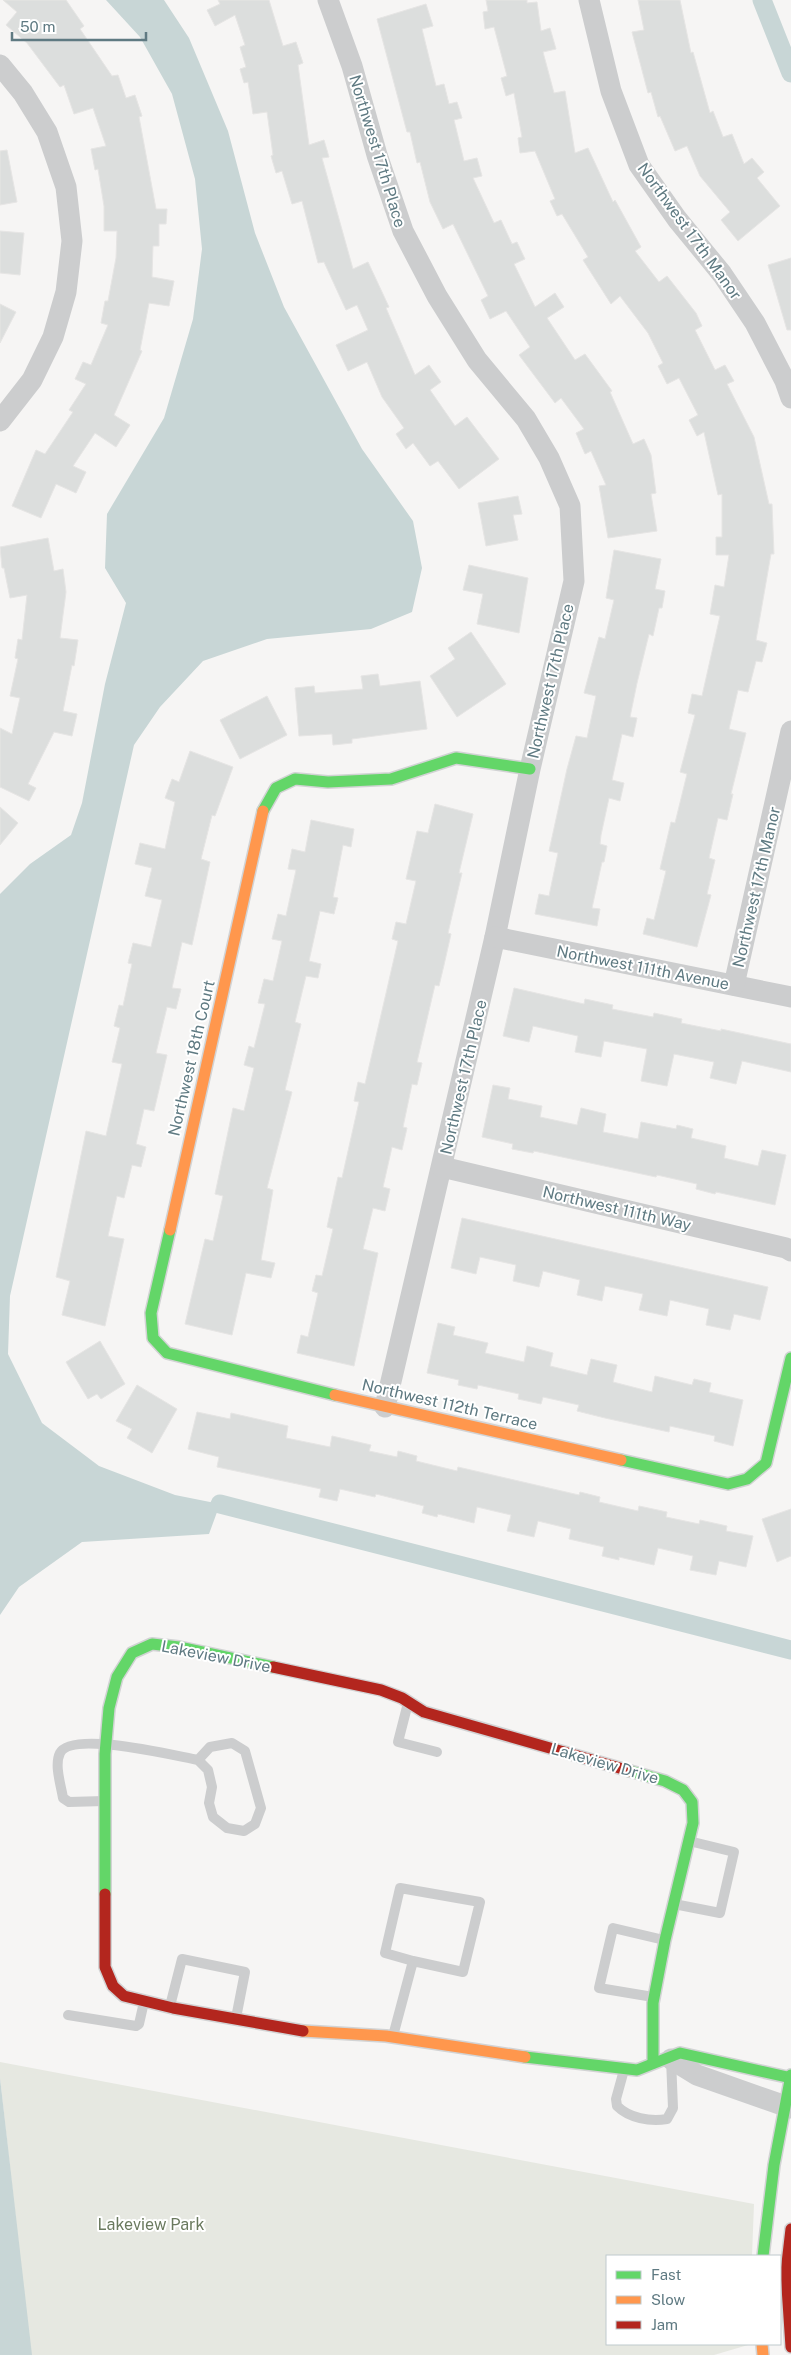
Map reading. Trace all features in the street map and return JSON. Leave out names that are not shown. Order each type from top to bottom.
[{"type":"street","name":"Northwest 17th Place","points":[[328,0],[352,66],[377,155],[403,231],[437,296],[477,360],[526,419],[549,458],[570,506],[574,581],[530,769],[495,937],[385,1407]]},
{"type":"street","name":"Northwest 17th Manor","points":[[589,0],[611,91],[639,165],[677,219],[722,274],[755,323],[786,381],[791,398]]},
{"type":"street","points":[[0,65],[23,93],[47,132],[66,187],[72,241],[66,292],[53,338],[32,380],[0,421]]},
{"type":"street","name":"Northwest 17th Manor","points":[[734,985],[791,731]]},
{"type":"street","name":"Northwest 18th Court","points":[[153,1338],[151,1313],[264,808],[276,788],[295,779],[328,782],[391,779],[456,758],[530,769]]},
{"type":"street","name":"Northwest 111th Avenue","points":[[495,937],[791,997]]},
{"type":"street","name":"Northwest 111th Way","points":[[442,1167],[786,1248],[791,1251]]},
{"type":"street","name":"Northwest 112th Terrace","points":[[153,1338],[167,1353],[385,1407],[728,1484],[747,1479],[766,1463],[791,1358]]},
{"type":"street","name":"Lakeview Drive","points":[[662,2061],[654,1998],[673,1904],[693,1823],[692,1802],[684,1790],[665,1780],[424,1712],[408,1702],[381,1690],[179,1647],[152,1644],[132,1653],[117,1677],[109,1708],[106,1743],[105,1967],[113,1986],[124,1996],[289,2030],[392,2036],[506,2055],[637,2070],[662,2061],[680,2053],[791,2077],[788,2106],[767,2212],[763,2255]]},
{"type":"street","points":[[662,2061],[697,2076],[788,2106]]},
{"type":"street","points":[[791,2229],[786,2272],[791,2347]]},
{"type":"lane","points":[[408,1702],[398,1742],[437,1752]]},
{"type":"lane","points":[[105,1801],[69,1802],[63,1798],[58,1760],[61,1751],[67,1746],[106,1743],[198,1760],[208,1770],[212,1787],[209,1803],[213,1817],[227,1828],[244,1831],[255,1824],[261,1808],[245,1751],[232,1743],[220,1744],[210,1747],[198,1760]]},
{"type":"lane","points":[[673,1904],[720,1913],[734,1852],[688,1840]]},
{"type":"lane","points":[[400,1888],[480,1902],[463,1972],[413,1960],[385,1953],[400,1888]]},
{"type":"lane","points":[[654,1998],[599,1988],[613,1928],[665,1940]]},
{"type":"lane","points":[[170,2007],[182,1959],[245,1972],[235,2020]]},
{"type":"lane","points":[[392,2036],[413,1960]]},
{"type":"lane","points":[[68,2015],[136,2026],[139,2024],[144,2001]]},
{"type":"lane","points":[[624,2068],[616,2099],[617,2106],[626,2114],[657,2121],[667,2119],[673,2108],[662,2061]]},
{"type":"green space","name":"Lakeview Park","points":[[0,2062],[754,2204],[752,2255],[606,2255],[606,2345],[748,2345],[714,2355],[31,2355],[0,2078]]},
{"type":"shaded area","points":[[106,0],[164,0],[189,38],[228,131],[255,233],[284,307],[362,449],[413,521],[422,568],[412,612],[371,629],[267,639],[203,661],[160,707],[134,745],[10,1296],[8,1354],[42,1423],[99,1466],[175,1495],[220,1504],[209,1534],[82,1542],[19,1587],[0,1615],[0,894],[30,864],[71,835],[82,803],[105,684],[126,603],[105,568],[107,514],[164,418],[193,319],[202,249],[195,179],[172,94],[140,37]]},
{"type":"shaded area","points":[[0,2078],[32,2355],[0,2355]]},
{"type":"building","points":[[3,0],[66,0],[84,26],[80,29],[112,76],[118,75],[126,98],[135,95],[142,116],[139,117],[156,209],[167,209],[166,224],[159,224],[159,246],[153,246],[152,277],[174,281],[169,306],[149,303],[140,350],[142,351],[114,415],[130,425],[116,447],[95,433],[73,466],[86,472],[76,493],[56,484],[41,518],[12,506],[36,450],[45,454],[73,412],[69,410],[86,384],[75,379],[83,362],[91,365],[108,325],[101,323],[105,301],[108,301],[116,258],[117,231],[104,231],[104,206],[98,169],[95,170],[91,149],[106,146],[93,108],[74,114],[64,85],[60,87],[27,43],[6,25],[17,12]]},
{"type":"building","points":[[218,0],[269,0],[283,46],[296,42],[303,63],[298,65],[309,145],[324,140],[329,157],[322,158],[353,269],[368,262],[389,307],[386,308],[415,375],[429,365],[441,382],[430,390],[455,426],[467,417],[499,459],[459,489],[438,461],[430,466],[413,443],[406,449],[396,434],[404,428],[382,397],[367,362],[348,371],[336,345],[368,330],[357,305],[346,310],[324,262],[318,263],[302,201],[292,204],[282,171],[276,173],[271,156],[273,155],[267,112],[253,114],[248,82],[244,83],[240,69],[246,67],[240,47],[245,45],[235,15],[215,26],[207,10],[220,4]]},
{"type":"building","points":[[486,0],[527,0],[527,3],[537,2],[541,31],[550,28],[556,49],[543,52],[554,93],[565,91],[575,153],[588,148],[613,202],[615,200],[641,247],[635,251],[659,282],[667,276],[696,313],[702,326],[695,330],[715,370],[725,365],[734,381],[727,384],[754,437],[769,504],[772,504],[774,554],[771,554],[756,640],[767,643],[762,662],[756,661],[748,692],[738,690],[729,729],[746,733],[731,794],[733,794],[727,820],[718,818],[709,858],[715,860],[707,894],[711,895],[697,947],[643,934],[647,918],[654,920],[666,871],[660,869],[671,822],[675,823],[687,774],[680,772],[695,715],[688,713],[692,694],[702,696],[720,616],[710,614],[715,585],[724,587],[729,555],[716,555],[716,537],[722,537],[722,494],[718,495],[704,432],[697,436],[689,420],[698,415],[679,378],[667,384],[658,366],[663,363],[648,333],[620,296],[611,304],[583,260],[588,257],[562,214],[557,216],[550,201],[555,199],[535,151],[520,153],[518,138],[522,137],[514,93],[506,96],[501,78],[507,76],[494,27],[485,29],[483,12],[488,11]]},
{"type":"building","points":[[638,0],[680,0],[691,53],[693,52],[710,113],[713,111],[723,137],[732,134],[744,164],[752,158],[764,172],[757,178],[780,206],[738,241],[721,220],[730,212],[700,176],[687,146],[675,151],[660,116],[658,117],[651,92],[648,93],[632,32],[644,30]]},
{"type":"building","points":[[426,4],[433,26],[422,29],[436,86],[444,84],[449,104],[457,102],[462,118],[454,120],[464,161],[477,158],[482,176],[473,178],[494,223],[501,220],[512,244],[517,242],[525,259],[514,264],[535,307],[555,293],[564,307],[547,318],[575,360],[585,354],[612,391],[610,392],[633,444],[644,439],[651,455],[656,493],[651,494],[657,531],[608,538],[599,486],[606,485],[591,451],[585,454],[576,433],[584,429],[561,398],[555,403],[519,355],[530,347],[506,311],[490,319],[481,300],[488,296],[453,224],[443,229],[430,202],[420,162],[417,163],[410,132],[407,132],[377,19]]},
{"type":"building","points":[[7,150],[17,202],[0,205],[0,151]]},
{"type":"building","points":[[0,231],[24,233],[20,275],[0,273]]},
{"type":"building","points":[[791,258],[791,330],[787,330],[768,265]]},
{"type":"building","points":[[0,304],[16,312],[0,343]]},
{"type":"building","points":[[518,496],[522,514],[513,515],[518,540],[486,546],[478,503]]},
{"type":"building","points":[[48,538],[54,571],[63,569],[66,592],[60,638],[78,640],[63,711],[77,714],[72,736],[54,732],[28,784],[36,788],[29,801],[0,787],[0,728],[12,734],[20,698],[10,696],[18,659],[15,658],[18,639],[22,640],[27,595],[10,598],[4,568],[2,568],[0,547]]},
{"type":"building","points":[[614,550],[661,559],[655,589],[665,591],[653,636],[649,634],[637,683],[630,717],[637,718],[633,737],[622,734],[612,780],[624,783],[620,801],[609,798],[601,835],[600,844],[607,846],[592,908],[600,909],[597,926],[535,914],[539,894],[549,896],[558,853],[549,851],[576,736],[587,738],[596,696],[584,693],[599,637],[605,639],[614,600],[606,598]]},
{"type":"building","points":[[469,565],[528,578],[519,633],[477,624],[483,594],[463,590]]},
{"type":"building","points":[[471,632],[506,684],[457,717],[430,676],[455,659],[448,648]]},
{"type":"building","points":[[378,674],[380,686],[420,681],[427,729],[352,739],[352,743],[333,745],[332,734],[299,736],[295,688],[314,686],[315,693],[363,689],[361,676]]},
{"type":"building","points":[[267,696],[287,735],[240,759],[220,720]]},
{"type":"building","points":[[190,751],[233,767],[215,816],[212,815],[201,859],[210,862],[192,945],[182,942],[172,988],[181,989],[176,1009],[167,1007],[156,1053],[167,1055],[154,1111],[144,1109],[136,1144],[146,1147],[141,1167],[132,1165],[124,1198],[117,1196],[108,1236],[124,1239],[105,1326],[62,1315],[70,1281],[56,1277],[86,1131],[106,1136],[122,1064],[112,1062],[120,1028],[114,1026],[119,1005],[123,1006],[132,964],[128,963],[133,943],[151,947],[162,900],[145,896],[152,868],[135,864],[140,843],[165,849],[175,802],[165,798],[172,779],[179,782]]},
{"type":"building","points":[[435,804],[473,814],[459,873],[462,873],[448,933],[451,934],[439,986],[435,985],[417,1062],[422,1063],[417,1085],[412,1084],[403,1127],[407,1128],[402,1150],[392,1147],[383,1187],[390,1189],[385,1211],[373,1208],[363,1249],[378,1253],[354,1366],[297,1353],[301,1335],[308,1337],[318,1293],[312,1291],[316,1275],[322,1276],[333,1229],[327,1227],[338,1177],[342,1178],[359,1102],[354,1101],[358,1082],[365,1084],[398,941],[392,939],[396,922],[406,924],[416,881],[406,879],[417,831],[428,833]]},
{"type":"building","points":[[0,807],[18,823],[0,845]]},
{"type":"building","points":[[311,820],[354,829],[351,847],[343,845],[333,897],[338,898],[334,914],[320,911],[309,961],[321,964],[318,978],[306,976],[295,1022],[301,1024],[285,1090],[292,1092],[267,1188],[273,1190],[261,1260],[275,1263],[271,1278],[246,1273],[232,1335],[185,1324],[205,1239],[213,1241],[223,1196],[215,1194],[233,1108],[244,1111],[254,1068],[244,1065],[249,1046],[254,1048],[265,1004],[258,1003],[264,979],[273,981],[282,941],[272,939],[278,914],[286,916],[296,870],[288,869],[292,849],[305,852]]},
{"type":"building","points":[[514,988],[584,1004],[585,999],[613,1005],[612,1009],[653,1017],[654,1013],[682,1019],[681,1023],[721,1031],[721,1029],[791,1044],[791,1072],[742,1061],[736,1084],[710,1078],[714,1062],[674,1054],[667,1086],[641,1081],[647,1049],[604,1041],[601,1057],[575,1052],[578,1036],[533,1026],[529,1042],[503,1036]]},
{"type":"building","points":[[493,1085],[510,1088],[508,1099],[542,1106],[540,1117],[577,1125],[581,1108],[606,1114],[603,1132],[638,1139],[641,1122],[676,1129],[677,1125],[693,1129],[691,1138],[726,1146],[724,1158],[758,1166],[762,1150],[786,1155],[775,1205],[716,1192],[715,1194],[696,1189],[697,1184],[657,1175],[656,1177],[534,1151],[533,1153],[512,1149],[513,1144],[482,1137]]},
{"type":"building","points":[[462,1218],[768,1287],[760,1320],[734,1314],[730,1330],[706,1325],[709,1309],[670,1300],[667,1316],[639,1310],[643,1294],[605,1286],[602,1301],[577,1295],[580,1280],[543,1271],[539,1287],[513,1281],[516,1265],[480,1257],[476,1274],[451,1268]]},
{"type":"building","points":[[438,1323],[455,1327],[453,1335],[488,1343],[485,1353],[524,1362],[527,1346],[553,1353],[550,1366],[587,1375],[591,1359],[617,1365],[613,1382],[652,1392],[655,1376],[692,1385],[694,1379],[711,1383],[709,1392],[743,1400],[733,1446],[714,1441],[715,1436],[670,1426],[669,1432],[605,1418],[577,1411],[579,1405],[543,1397],[541,1404],[518,1399],[519,1394],[478,1385],[477,1389],[458,1385],[459,1380],[427,1373]]},
{"type":"building","points":[[100,1341],[125,1384],[101,1399],[97,1394],[88,1399],[66,1362]]},
{"type":"building","points":[[137,1385],[177,1409],[152,1453],[127,1438],[132,1429],[116,1421]]},
{"type":"building","points":[[197,1412],[230,1419],[231,1413],[288,1426],[286,1438],[330,1447],[332,1436],[371,1445],[369,1451],[397,1457],[398,1451],[417,1456],[416,1461],[457,1471],[458,1467],[579,1495],[580,1492],[600,1497],[599,1502],[638,1511],[639,1506],[667,1512],[666,1517],[699,1524],[700,1520],[727,1526],[726,1531],[753,1536],[746,1567],[719,1561],[716,1575],[690,1570],[693,1556],[658,1548],[654,1565],[619,1557],[619,1560],[602,1556],[604,1547],[569,1539],[571,1529],[538,1521],[534,1537],[507,1531],[511,1515],[477,1507],[474,1523],[438,1514],[437,1517],[422,1513],[424,1506],[376,1494],[375,1497],[340,1489],[337,1501],[319,1497],[321,1489],[217,1467],[219,1457],[188,1449]]},
{"type":"building","points":[[791,1509],[791,1556],[777,1562],[762,1519]]},
{"type":"waterway","points":[[762,0],[791,73]]},
{"type":"waterway","points":[[220,1504],[791,1650]]},
{"type":"traffic: fast","points":[[263,811],[276,788],[295,779],[328,782],[391,779],[456,758],[530,769]]},
{"type":"traffic: fast","points":[[170,1230],[151,1313],[153,1338],[167,1353],[335,1395]]},
{"type":"traffic: fast","points":[[621,1460],[728,1484],[747,1479],[766,1463],[791,1358]]},
{"type":"traffic: fast","points":[[105,1894],[105,1754],[109,1708],[117,1677],[132,1653],[152,1644],[179,1647],[273,1667]]},
{"type":"traffic: fast","points":[[630,1771],[665,1781],[683,1790],[692,1802],[693,1823],[665,1940],[653,2003],[653,2063]]},
{"type":"traffic: fast","points":[[525,2057],[637,2070],[680,2053],[791,2078]]},
{"type":"traffic: fast","points":[[763,2255],[774,2165],[791,2075]]},
{"type":"traffic: slow","points":[[170,1230],[263,811]]},
{"type":"traffic: slow","points":[[335,1395],[621,1460]]},
{"type":"traffic: slow","points":[[303,2031],[386,2036],[525,2057]]},
{"type":"traffic: slow","points":[[762,2345],[763,2355]]},
{"type":"traffic: jam","points":[[273,1667],[381,1690],[402,1698],[424,1712],[630,1771]]},
{"type":"traffic: jam","points":[[105,1894],[105,1967],[113,1986],[124,1996],[173,2008],[303,2031]]},
{"type":"traffic: jam","points":[[791,2229],[786,2272],[791,2347]]}]
